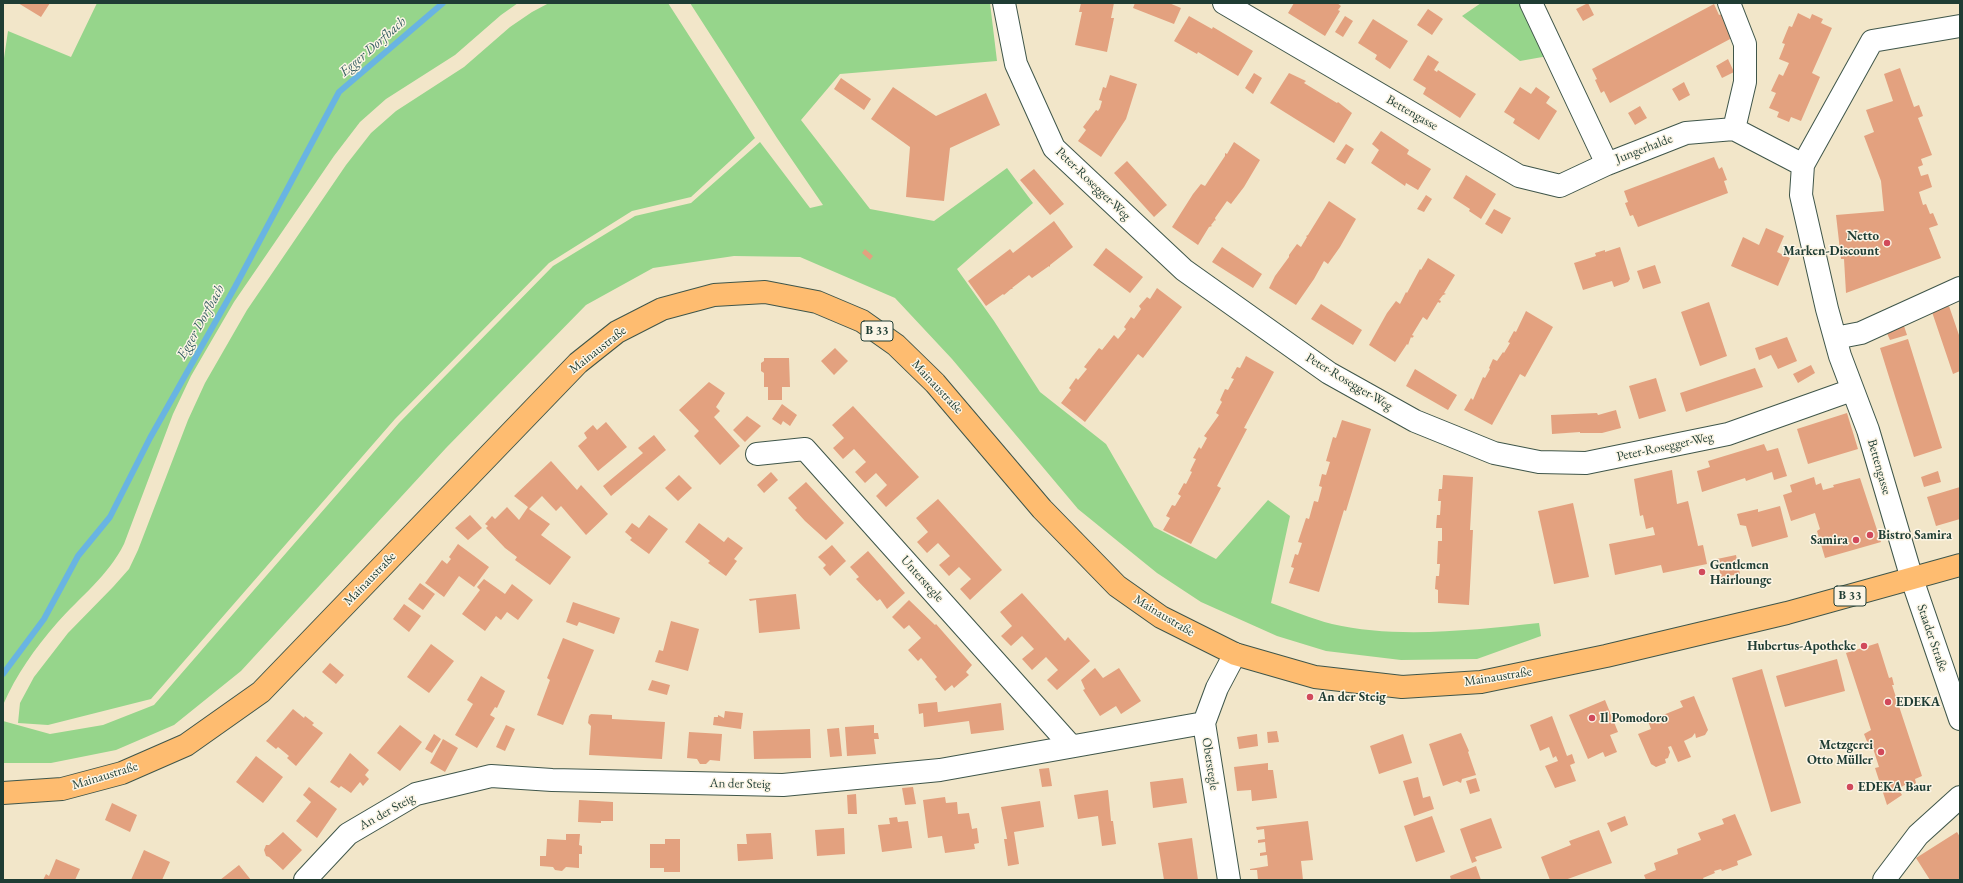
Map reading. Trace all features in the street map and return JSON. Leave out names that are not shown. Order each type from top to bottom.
[{"type":"main road","name":"Mainaustraße","points":[[3,793],[62,789],[122,773],[186,746],[261,692],[578,363],[617,332],[662,309],[714,295],[765,292],[816,302],[862,321],[896,345],[935,383],[1042,509],[1116,586],[1161,617],[1192,634],[1235,654],[1323,678],[1402,687],[1481,682],[1606,656],[1787,613],[1960,565]]},
{"type":"street","name":"Peter-Rosegger-Weg","points":[[1004,3],[1016,64],[1054,148],[1184,270],[1329,373],[1415,421],[1494,453],[1539,462],[1586,463],[1728,434],[1852,390]]},
{"type":"street","name":"Bettengasse","points":[[1224,3],[1519,176],[1560,186],[1607,164]]},
{"type":"street","name":"Jungerhalde","points":[[1531,3],[1607,164],[1686,133],[1734,129]]},
{"type":"street","points":[[1729,3],[1745,44],[1745,82],[1734,129],[1803,165]]},
{"type":"street","points":[[1960,26],[1872,41],[1803,165],[1800,195],[1827,309],[1838,347],[1861,333],[1960,288]]},
{"type":"street","name":"Bettengasse","points":[[1838,347],[1852,390],[1868,430],[1912,579]]},
{"type":"street","name":"Unterstegle","points":[[757,454],[805,449],[1071,746]]},
{"type":"street","name":"Staader Straße","points":[[1912,579],[1960,719]]},
{"type":"street","name":"Oberstegle","points":[[1229,880],[1204,723],[1217,688],[1235,654]]},
{"type":"street","name":"An der Steig","points":[[305,880],[348,834],[416,794],[491,776],[552,780],[783,786],[940,770],[1204,723]]},
{"type":"street","points":[[1884,880],[1918,835],[1960,797]]},
{"type":"green space","points":[[97,3],[518,3],[501,15],[455,55],[386,99],[360,122],[334,156],[234,302],[191,376],[173,414],[124,544],[117,556],[102,576],[66,613],[41,642],[20,672],[3,705],[3,65],[8,31],[71,57]]},
{"type":"green space","points":[[549,3],[668,3],[755,138],[691,197],[632,211],[549,263],[395,419],[151,699],[48,725],[18,723],[20,703],[34,677],[68,633],[129,569],[138,550],[188,420],[205,383],[247,310],[346,165],[371,133],[396,111],[464,67],[510,27],[532,12]]},
{"type":"green space","points":[[690,3],[990,3],[997,61],[840,74],[801,120],[870,209],[934,221],[1007,168],[1033,203],[957,269],[994,321],[1040,392],[1106,444],[1154,527],[1216,559],[1268,500],[1290,516],[1271,603],[1324,622],[1357,629],[1435,632],[1539,623],[1541,636],[1477,659],[1401,660],[1326,651],[1277,636],[1201,602],[1157,573],[1078,509],[952,359],[895,298],[800,257],[734,256],[653,268],[586,305],[446,448],[241,671],[174,725],[116,750],[51,763],[3,763],[3,721],[50,734],[103,725],[154,705],[399,423],[553,266],[635,216],[691,203],[760,142],[810,208],[823,205],[777,138]]},
{"type":"green space","points":[[1481,3],[1525,3],[1548,56],[1520,61],[1462,16]]},
{"type":"building","points":[[18,3],[50,3],[41,17]]},
{"type":"building","points":[[1081,3],[1114,3],[1111,18],[1114,18],[1107,52],[1075,45],[1082,12],[1079,12]]},
{"type":"building","points":[[1135,3],[1169,3],[1181,8],[1174,24],[1133,8]]},
{"type":"building","points":[[1294,3],[1337,3],[1341,6],[1338,10],[1340,11],[1325,36],[1288,13]]},
{"type":"building","points":[[1588,3],[1594,15],[1583,21],[1576,9]]},
{"type":"building","points":[[1714,4],[1719,15],[1722,14],[1732,38],[1610,103],[1604,91],[1601,93],[1592,69]]},
{"type":"building","points":[[1428,9],[1443,19],[1432,35],[1417,25]]},
{"type":"building","points":[[1798,13],[1810,19],[1812,14],[1823,19],[1821,23],[1832,28],[1812,73],[1820,77],[1801,121],[1791,117],[1789,122],[1777,117],[1779,112],[1769,108],[1776,93],[1771,91],[1779,74],[1783,76],[1789,63],[1779,59],[1785,44],[1782,43],[1789,26],[1792,27]]},
{"type":"building","points":[[1189,16],[1212,29],[1213,27],[1253,51],[1238,76],[1198,52],[1197,54],[1174,41]]},
{"type":"building","points":[[1345,16],[1353,21],[1343,37],[1335,32]]},
{"type":"building","points":[[1373,19],[1408,41],[1390,69],[1375,59],[1377,55],[1358,43]]},
{"type":"building","points":[[1428,55],[1439,62],[1434,70],[1437,72],[1438,70],[1476,94],[1460,118],[1423,94],[1426,88],[1413,80]]},
{"type":"building","points":[[1728,59],[1734,72],[1722,78],[1716,66]]},
{"type":"building","points":[[1900,68],[1914,107],[1919,105],[1923,116],[1918,118],[1932,155],[1921,159],[1923,165],[1918,167],[1921,176],[1928,174],[1932,187],[1919,192],[1923,205],[1926,204],[1930,214],[1933,213],[1938,225],[1929,228],[1941,258],[1846,293],[1844,259],[1841,259],[1836,215],[1884,211],[1881,181],[1864,136],[1874,132],[1866,110],[1893,101],[1884,74]]},
{"type":"building","points":[[1254,73],[1262,78],[1253,94],[1245,88]]},
{"type":"building","points":[[1289,73],[1306,81],[1304,83],[1337,103],[1338,102],[1352,113],[1334,143],[1270,103]]},
{"type":"building","points":[[1110,75],[1137,84],[1126,119],[1101,157],[1078,141],[1086,130],[1083,127],[1096,110],[1098,111],[1100,108],[1102,101],[1099,100],[1103,87],[1106,88]]},
{"type":"building","points":[[841,78],[871,99],[864,110],[834,89]]},
{"type":"building","points":[[1684,82],[1690,95],[1679,101],[1672,89]]},
{"type":"building","points":[[893,87],[936,116],[986,93],[1000,125],[950,148],[944,201],[906,197],[910,147],[871,119]]},
{"type":"building","points":[[1520,87],[1531,94],[1536,87],[1550,97],[1546,103],[1557,111],[1539,140],[1513,123],[1515,119],[1504,112]]},
{"type":"building","points":[[1640,106],[1647,118],[1635,125],[1628,113]]},
{"type":"building","points":[[1381,131],[1409,150],[1407,154],[1431,169],[1418,190],[1406,183],[1405,186],[1371,163],[1379,150],[1372,144]]},
{"type":"building","points":[[1234,142],[1260,160],[1244,187],[1231,204],[1227,201],[1215,218],[1216,221],[1215,220],[1211,225],[1212,226],[1209,227],[1198,245],[1172,227],[1201,184],[1205,186],[1225,156],[1225,153],[1227,154]]},
{"type":"building","points":[[1346,144],[1354,149],[1345,164],[1336,159]]},
{"type":"building","points":[[1714,157],[1719,169],[1722,167],[1727,180],[1724,181],[1728,193],[1638,227],[1633,215],[1630,216],[1625,203],[1628,202],[1624,191]]},
{"type":"building","points":[[1127,161],[1167,205],[1154,217],[1114,173]]},
{"type":"building","points":[[1034,169],[1064,204],[1050,215],[1020,180]]},
{"type":"building","points":[[1466,175],[1496,194],[1481,219],[1469,211],[1470,209],[1453,198]]},
{"type":"building","points":[[1426,195],[1432,199],[1424,212],[1417,209]]},
{"type":"building","points":[[1329,201],[1356,219],[1340,247],[1328,264],[1324,261],[1314,279],[1296,305],[1269,288],[1275,276],[1297,244],[1301,247],[1307,237],[1306,236]]},
{"type":"building","points":[[1494,209],[1511,218],[1502,234],[1485,224]]},
{"type":"building","points":[[1054,221],[1073,247],[1050,265],[1050,267],[1049,266],[1032,278],[1029,275],[1012,288],[1013,289],[986,306],[968,281],[1010,249],[1013,253]]},
{"type":"building","points":[[1766,228],[1784,236],[1777,252],[1790,258],[1778,286],[1731,266],[1743,237],[1759,245]]},
{"type":"building","points":[[1222,247],[1262,274],[1253,288],[1212,262]]},
{"type":"building","points":[[1620,247],[1630,279],[1628,282],[1614,287],[1612,281],[1583,290],[1574,263],[1596,256],[1595,253],[1605,250],[1605,252]]},
{"type":"building","points":[[1106,248],[1143,277],[1130,293],[1093,265]]},
{"type":"building","points":[[865,249],[873,256],[870,260],[862,253]]},
{"type":"building","points":[[1428,258],[1455,275],[1444,293],[1446,294],[1439,300],[1441,301],[1440,303],[1438,302],[1427,320],[1423,317],[1412,335],[1414,336],[1412,338],[1411,337],[1408,345],[1407,344],[1395,362],[1369,345],[1387,313],[1396,301],[1400,304]]},
{"type":"building","points":[[1655,265],[1661,283],[1643,289],[1637,271]]},
{"type":"building","points":[[1157,288],[1182,307],[1143,358],[1138,354],[1085,422],[1061,403],[1071,390],[1069,388],[1076,378],[1078,380],[1087,369],[1084,367],[1099,348],[1102,350],[1114,335],[1118,339],[1126,329],[1124,327],[1131,317],[1134,319],[1141,309],[1139,306],[1147,297],[1150,299]]},
{"type":"building","points":[[1709,302],[1727,356],[1700,366],[1681,312]]},
{"type":"building","points":[[1321,304],[1362,330],[1353,345],[1311,319]]},
{"type":"building","points":[[1949,306],[1960,338],[1960,371],[1953,374],[1932,312]]},
{"type":"building","points":[[1526,311],[1553,327],[1525,377],[1520,374],[1492,425],[1464,410],[1471,398],[1473,400],[1483,377],[1485,378],[1490,369],[1489,368],[1493,359],[1497,361],[1503,352],[1504,353],[1510,343],[1508,342],[1514,331],[1516,332]]},
{"type":"building","points":[[1904,326],[1907,335],[1890,340],[1886,331]]},
{"type":"building","points":[[1787,337],[1797,361],[1778,369],[1771,355],[1759,360],[1755,348]]},
{"type":"building","points":[[1908,339],[1942,448],[1914,457],[1880,348]]},
{"type":"building","points":[[835,348],[848,361],[834,375],[821,361]]},
{"type":"building","points":[[1246,356],[1274,372],[1244,428],[1247,429],[1217,486],[1221,488],[1191,544],[1163,530],[1170,518],[1166,516],[1172,505],[1175,506],[1181,496],[1178,494],[1184,483],[1186,484],[1192,472],[1190,471],[1196,459],[1193,458],[1199,447],[1201,449],[1207,438],[1204,436],[1219,415],[1216,413],[1222,402],[1220,400],[1225,389],[1228,390],[1234,379],[1231,378],[1237,367],[1240,368]]},
{"type":"building","points":[[764,358],[789,358],[790,387],[782,387],[782,400],[768,400],[768,387],[764,387],[764,373],[761,371],[761,363],[764,361]]},
{"type":"building","points":[[1811,365],[1815,373],[1798,383],[1793,374]]},
{"type":"building","points":[[1755,368],[1763,387],[1686,412],[1680,393]]},
{"type":"building","points":[[1415,369],[1457,395],[1448,410],[1406,386]]},
{"type":"building","points":[[1656,378],[1666,411],[1639,419],[1629,386]]},
{"type":"building","points":[[709,382],[725,393],[716,407],[720,411],[714,417],[740,446],[720,465],[694,436],[699,431],[679,410]]},
{"type":"building","points":[[782,404],[797,415],[790,426],[783,421],[781,425],[772,419]]},
{"type":"building","points":[[853,406],[919,477],[886,507],[876,496],[887,485],[876,473],[865,483],[855,472],[866,462],[854,449],[843,459],[833,448],[844,438],[832,425]]},
{"type":"building","points":[[1616,410],[1621,428],[1602,433],[1580,432],[1552,434],[1551,415],[1597,413],[1598,415]]},
{"type":"building","points":[[1847,413],[1858,449],[1808,464],[1797,429]]},
{"type":"building","points":[[747,416],[761,426],[745,442],[733,430]]},
{"type":"building","points":[[1342,420],[1371,429],[1319,592],[1289,583],[1294,568],[1291,567],[1295,554],[1298,555],[1302,543],[1298,542],[1306,518],[1309,519],[1314,501],[1318,502],[1322,487],[1319,486],[1322,474],[1326,475],[1330,462],[1326,461],[1333,437],[1336,438]]},
{"type":"building","points":[[606,422],[627,447],[598,471],[578,446],[587,438],[584,433],[593,425],[597,430]]},
{"type":"building","points":[[654,435],[666,450],[611,496],[603,486],[643,453],[638,448]]},
{"type":"building","points":[[1764,444],[1767,451],[1778,448],[1787,476],[1774,480],[1772,472],[1746,481],[1745,478],[1702,492],[1697,471],[1710,467],[1708,461]]},
{"type":"building","points":[[551,461],[577,490],[581,485],[608,514],[586,535],[561,506],[556,511],[542,496],[529,509],[550,524],[541,535],[571,557],[550,585],[515,560],[517,557],[505,548],[486,528],[488,526],[485,524],[492,516],[495,519],[507,507],[519,520],[528,507],[514,496]]},
{"type":"building","points":[[1672,470],[1677,504],[1688,501],[1698,546],[1703,545],[1707,564],[1663,573],[1661,565],[1615,575],[1609,544],[1655,535],[1653,527],[1646,529],[1643,515],[1640,516],[1634,479]]},
{"type":"building","points":[[1938,471],[1941,482],[1924,487],[1921,477]]},
{"type":"building","points":[[771,472],[778,480],[764,493],[757,485]]},
{"type":"building","points":[[679,475],[692,488],[678,501],[665,488]]},
{"type":"building","points":[[1443,475],[1473,477],[1470,530],[1473,530],[1469,605],[1438,603],[1438,590],[1435,589],[1436,576],[1439,576],[1440,564],[1437,564],[1438,541],[1442,541],[1442,528],[1436,528],[1437,515],[1440,515],[1441,501],[1438,501],[1439,489],[1442,489]]},
{"type":"building","points":[[1814,477],[1816,485],[1821,483],[1823,490],[1834,487],[1833,485],[1860,478],[1881,542],[1825,558],[1817,531],[1820,529],[1815,513],[1791,521],[1783,495],[1792,492],[1790,485]]},
{"type":"building","points":[[806,482],[844,523],[826,540],[795,510],[797,508],[788,498]]},
{"type":"building","points":[[1960,487],[1960,519],[1936,526],[1927,497]]},
{"type":"building","points":[[938,499],[1002,570],[970,600],[960,589],[971,579],[959,567],[949,576],[939,565],[950,556],[938,543],[927,553],[917,542],[928,532],[916,518]]},
{"type":"building","points":[[1573,503],[1589,577],[1554,584],[1538,511]]},
{"type":"building","points":[[1780,506],[1788,537],[1752,547],[1746,526],[1740,525],[1737,514],[1758,509],[1758,512]]},
{"type":"building","points":[[470,515],[482,528],[468,540],[455,528]]},
{"type":"building","points":[[649,515],[668,529],[649,554],[630,540],[632,538],[625,532],[632,523],[639,528]]},
{"type":"building","points":[[699,523],[724,542],[728,537],[743,548],[734,559],[737,561],[726,576],[708,563],[710,561],[685,542]]},
{"type":"building","points":[[458,544],[489,567],[474,587],[459,576],[444,597],[425,583],[442,560],[447,564],[451,559],[449,557]]},
{"type":"building","points":[[832,545],[846,561],[830,576],[823,568],[826,565],[818,557]]},
{"type":"building","points":[[868,551],[905,593],[887,609],[880,599],[877,601],[856,579],[859,577],[850,567]]},
{"type":"building","points":[[1736,555],[1740,574],[1721,577],[1717,559]]},
{"type":"building","points":[[484,579],[505,594],[512,584],[533,600],[518,620],[507,612],[501,620],[496,616],[485,631],[462,614],[480,590],[477,587]]},
{"type":"building","points":[[420,583],[435,594],[423,610],[408,599]]},
{"type":"building","points":[[1022,593],[1065,641],[1068,637],[1090,661],[1057,690],[1047,680],[1058,670],[1046,657],[1032,670],[1022,659],[1034,649],[1022,636],[1011,646],[1001,636],[1012,626],[1000,612]]},
{"type":"building","points":[[796,594],[800,629],[759,633],[756,600],[750,601],[749,599]]},
{"type":"building","points":[[909,600],[935,625],[936,624],[972,665],[966,672],[969,675],[954,688],[952,685],[945,691],[935,679],[937,677],[921,658],[918,661],[908,650],[921,638],[909,625],[904,629],[892,617]]},
{"type":"building","points":[[573,602],[620,618],[614,634],[579,622],[577,626],[566,622]]},
{"type":"building","points":[[404,604],[421,616],[409,632],[393,619]]},
{"type":"building","points":[[671,621],[699,629],[688,671],[655,662],[659,650],[663,651]]},
{"type":"building","points":[[563,638],[594,650],[563,725],[537,715],[550,680],[547,678]]},
{"type":"building","points":[[1878,643],[1889,678],[1892,677],[1894,685],[1892,685],[1922,776],[1915,779],[1916,783],[1911,786],[1908,783],[1898,789],[1902,795],[1887,805],[1875,768],[1879,767],[1871,742],[1868,744],[1864,734],[1871,730],[1846,653]]},
{"type":"building","points":[[431,644],[454,661],[429,693],[407,677]]},
{"type":"building","points":[[1837,659],[1845,691],[1785,707],[1776,676]]},
{"type":"building","points":[[330,663],[344,675],[336,684],[322,672]]},
{"type":"building","points":[[1095,668],[1103,678],[1119,668],[1141,701],[1121,714],[1116,706],[1100,716],[1083,690],[1085,689],[1081,680]]},
{"type":"building","points":[[1762,669],[1801,803],[1771,812],[1732,678]]},
{"type":"building","points":[[481,676],[505,691],[497,708],[495,707],[490,715],[495,718],[477,748],[455,735],[473,704],[467,700]]},
{"type":"building","points":[[652,680],[670,685],[667,695],[648,690]]},
{"type":"building","points":[[1694,696],[1708,730],[1705,735],[1696,738],[1695,733],[1692,737],[1684,741],[1691,757],[1678,762],[1671,746],[1668,747],[1670,752],[1668,758],[1665,759],[1666,763],[1656,767],[1651,764],[1638,734],[1651,729],[1648,721],[1683,707],[1680,701]]},
{"type":"building","points":[[1605,700],[1618,732],[1610,735],[1617,752],[1605,757],[1603,752],[1588,759],[1569,715]]},
{"type":"building","points":[[937,702],[938,712],[1001,703],[1004,730],[971,734],[969,721],[924,727],[923,713],[919,714],[918,704]]},
{"type":"building","points":[[293,709],[304,718],[305,716],[314,723],[312,725],[323,733],[296,766],[287,758],[289,756],[278,747],[276,749],[266,741]]},
{"type":"building","points":[[725,711],[743,713],[741,729],[713,725],[714,717],[718,717],[718,715],[724,718]]},
{"type":"building","points":[[591,714],[612,715],[612,719],[665,722],[662,759],[589,755],[591,726],[588,723],[589,716]]},
{"type":"building","points":[[1552,716],[1567,756],[1572,754],[1575,763],[1570,765],[1576,781],[1555,788],[1545,766],[1558,761],[1556,756],[1553,758],[1549,747],[1540,751],[1530,725]]},
{"type":"building","points":[[400,725],[422,742],[400,771],[377,753]]},
{"type":"building","points":[[506,725],[515,729],[505,751],[496,747]]},
{"type":"building","points":[[874,725],[874,733],[878,733],[879,739],[874,739],[876,754],[847,756],[845,727]]},
{"type":"building","points":[[839,728],[842,756],[830,757],[827,729]]},
{"type":"building","points":[[810,729],[811,758],[754,759],[753,731]]},
{"type":"building","points":[[1277,731],[1279,742],[1268,743],[1267,732]]},
{"type":"building","points":[[689,732],[722,734],[720,761],[710,760],[706,764],[700,764],[697,759],[687,758]]},
{"type":"building","points":[[1461,733],[1469,751],[1468,752],[1476,775],[1462,779],[1461,783],[1457,781],[1443,786],[1429,744]]},
{"type":"building","points":[[434,734],[441,739],[432,753],[425,749]]},
{"type":"building","points":[[1257,734],[1258,746],[1239,749],[1237,737]]},
{"type":"building","points":[[1403,734],[1412,763],[1379,774],[1370,746]]},
{"type":"building","points":[[443,739],[458,748],[445,772],[430,763]]},
{"type":"building","points":[[350,753],[369,770],[365,775],[369,779],[363,786],[360,782],[351,793],[341,786],[339,788],[330,782]]},
{"type":"building","points":[[256,756],[283,777],[263,803],[236,782]]},
{"type":"building","points":[[1268,763],[1268,770],[1273,770],[1277,798],[1252,801],[1251,790],[1237,791],[1234,767]]},
{"type":"building","points":[[1049,768],[1052,786],[1042,787],[1039,769]]},
{"type":"building","points":[[1418,777],[1423,798],[1430,796],[1434,809],[1414,816],[1403,781]]},
{"type":"building","points":[[1183,778],[1187,803],[1153,808],[1150,782]]},
{"type":"building","points":[[1476,778],[1480,791],[1470,794],[1466,781]]},
{"type":"building","points":[[309,787],[337,809],[317,838],[296,821],[311,802],[303,795]]},
{"type":"building","points":[[913,787],[916,804],[905,805],[902,788]]},
{"type":"building","points":[[1108,790],[1111,821],[1113,821],[1116,844],[1102,846],[1098,816],[1078,819],[1074,795]]},
{"type":"building","points":[[856,794],[857,814],[848,814],[847,795]]},
{"type":"building","points":[[945,797],[946,803],[957,802],[958,814],[969,813],[972,829],[977,828],[979,843],[974,844],[975,849],[945,853],[942,836],[928,838],[923,800]]},
{"type":"building","points":[[579,800],[613,802],[613,821],[601,821],[601,823],[578,822]]},
{"type":"building","points":[[1040,801],[1044,827],[1014,832],[1019,864],[1008,866],[1004,839],[1007,839],[1001,807]]},
{"type":"building","points":[[112,803],[137,815],[130,832],[105,820]]},
{"type":"building","points":[[1735,814],[1752,855],[1737,861],[1738,865],[1722,871],[1721,869],[1714,871],[1715,873],[1703,878],[1704,880],[1646,880],[1644,875],[1656,870],[1654,863],[1678,854],[1677,849],[1701,840],[1698,833],[1724,824],[1722,819]]},
{"type":"building","points":[[1432,816],[1445,852],[1416,862],[1404,826]]},
{"type":"building","points":[[1625,816],[1628,825],[1611,832],[1607,823]]},
{"type":"building","points":[[897,817],[898,822],[908,821],[912,848],[882,852],[878,825],[890,824],[889,818]]},
{"type":"building","points":[[1491,818],[1502,848],[1475,857],[1477,861],[1472,863],[1460,829]]},
{"type":"building","points":[[1308,821],[1313,860],[1301,861],[1303,880],[1258,880],[1257,870],[1250,869],[1268,866],[1267,855],[1260,856],[1260,853],[1266,852],[1265,842],[1258,843],[1258,840],[1265,839],[1264,829],[1257,830],[1256,827]]},
{"type":"building","points":[[844,828],[845,854],[817,856],[815,830]]},
{"type":"building","points":[[1599,830],[1612,863],[1565,880],[1550,880],[1541,857],[1571,845],[1569,841]]},
{"type":"building","points":[[283,832],[302,850],[283,870],[266,856],[264,850],[266,845],[269,845]]},
{"type":"building","points":[[1957,832],[1960,837],[1960,880],[1930,880],[1916,858]]},
{"type":"building","points":[[771,833],[773,859],[738,861],[737,844],[747,844],[746,834]]},
{"type":"building","points":[[566,834],[580,834],[579,845],[582,846],[582,854],[579,854],[579,868],[566,867],[562,871],[555,870],[553,867],[540,866],[540,856],[546,856],[547,839],[566,840]]},
{"type":"building","points":[[1192,838],[1198,880],[1164,880],[1158,843]]},
{"type":"building","points":[[665,839],[680,839],[680,872],[664,872],[664,868],[650,868],[650,844],[665,844]]},
{"type":"building","points":[[144,850],[170,862],[162,880],[131,880]]},
{"type":"building","points":[[56,859],[80,869],[75,880],[43,880],[46,874],[49,876]]},
{"type":"building","points":[[239,865],[251,880],[220,880]]},
{"type":"building","points":[[1476,866],[1481,880],[1451,880],[1450,876]]},
{"type":"waterway","name":"Egger Dorfbach","points":[[3,674],[44,619],[78,556],[110,517],[150,438],[235,287],[339,92],[443,3]]},
{"type":"place","name":"Netto Marken-Discount","points":[[1887,243]]},
{"type":"place","name":"Bistro Samira","points":[[1870,535]]},
{"type":"place","name":"Samira","points":[[1856,540]]},
{"type":"place","name":"Gentlemen Hairlounge","points":[[1702,572]]},
{"type":"place","name":"Hubertus-Apotheke","points":[[1864,646]]},
{"type":"place","name":"An der Steig","points":[[1310,697]]},
{"type":"place","name":"EDEKA","points":[[1888,702]]},
{"type":"place","name":"Il Pomodoro","points":[[1592,718]]},
{"type":"place","name":"Metzgerei Otto Müller","points":[[1881,752]]},
{"type":"place","name":"EDEKA Baur","points":[[1850,787]]}]
